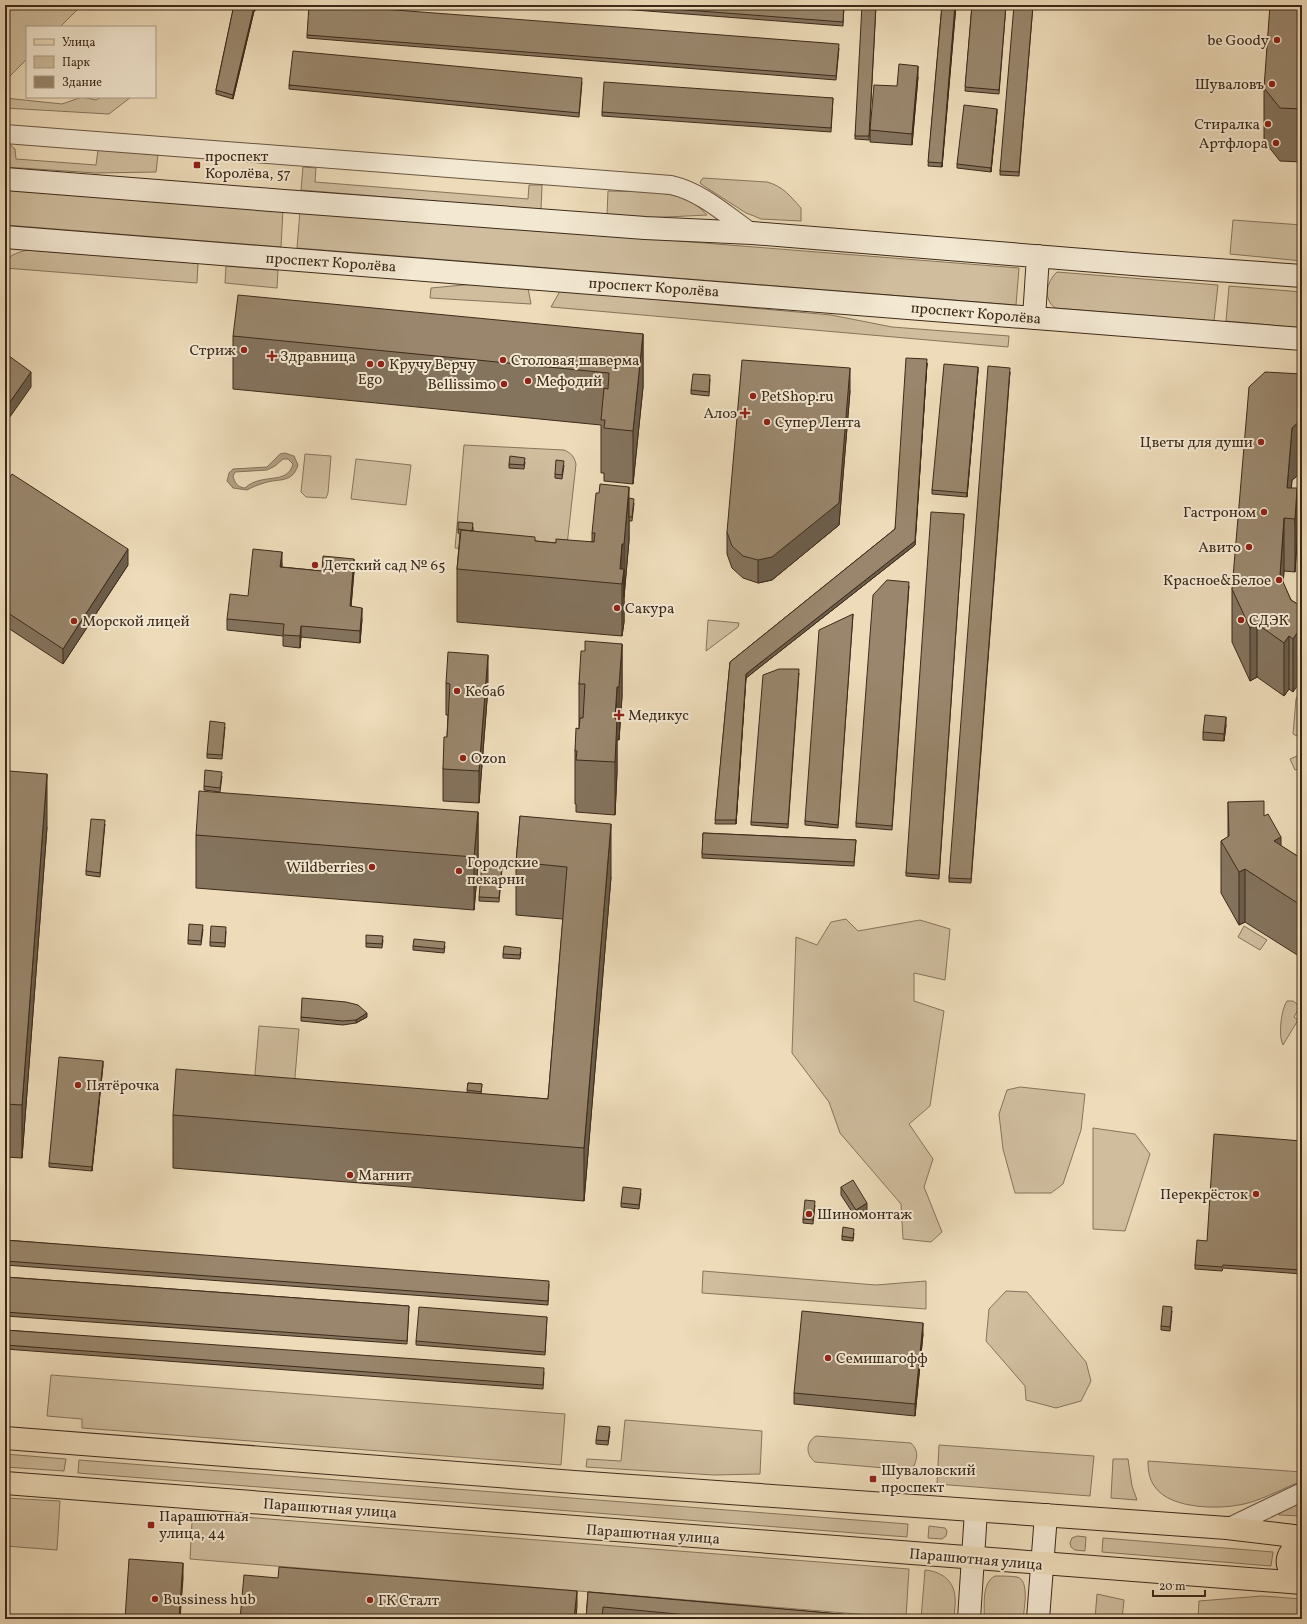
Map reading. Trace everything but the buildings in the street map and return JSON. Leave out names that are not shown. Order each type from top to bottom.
[{"type":"main road","points":[[5,1438],[582,1483],[1227,1528],[1302,1537]]},
{"type":"main road","name":"Парашютная улица","points":[[5,1483],[973,1559],[1302,1583]]},
{"type":"main road","points":[[1302,1541],[1289,1553],[1286,1561],[1288,1567],[1302,1583]]},
{"type":"street","points":[[5,134],[671,185],[696,194],[752,233]]},
{"type":"street","points":[[5,179],[605,225],[752,233],[1302,276]]},
{"type":"street","name":"проспект Королёва","points":[[5,237],[1302,339]]},
{"type":"street","points":[[1034,318],[1038,256]]},
{"type":"street","points":[[1227,1528],[1302,1492]]},
{"type":"street","points":[[969,1619],[976,1510]]},
{"type":"street","points":[[1038,1619],[1046,1515]]},
{"type":"green space","points":[[5,5],[82,5],[61,26],[26,26],[26,60],[5,81]]},
{"type":"green space","points":[[5,98],[62,104],[79,98],[96,100],[99,98],[130,98],[109,114],[5,108]]},
{"type":"green space","points":[[5,142],[15,149],[16,159],[96,165],[98,150],[158,155],[156,172],[96,173],[5,167]]},
{"type":"green space","points":[[303,167],[316,168],[315,182],[528,199],[529,185],[542,185],[541,210],[301,190]]},
{"type":"green space","points":[[703,178],[767,182],[778,186],[801,208],[801,221],[761,219],[746,213],[701,184],[700,182]]},
{"type":"green space","points":[[5,188],[283,210],[281,247],[5,225]]},
{"type":"green space","points":[[608,191],[649,192],[679,197],[693,203],[707,215],[646,218],[607,215]]},
{"type":"green space","points":[[300,211],[1019,268],[1016,305],[297,248]]},
{"type":"green space","points":[[1233,220],[1302,225],[1302,261],[1230,254]]},
{"type":"green space","points":[[28,250],[198,263],[197,283],[5,268],[5,261],[10,257]]},
{"type":"green space","points":[[226,266],[278,270],[277,288],[225,283]]},
{"type":"green space","points":[[1057,272],[1218,285],[1214,321],[1055,308],[1049,300],[1047,290],[1050,281]]},
{"type":"green space","points":[[474,284],[528,288],[531,304],[430,298],[431,288]]},
{"type":"green space","points":[[1229,286],[1302,292],[1302,328],[1226,321]]},
{"type":"green space","points":[[560,291],[831,315],[892,327],[1009,336],[1008,347],[551,307]]},
{"type":"green space","points":[[464,445],[564,450],[570,454],[576,464],[567,545],[554,556],[455,548]]},
{"type":"green space","points":[[305,454],[331,456],[328,493],[326,498],[306,497],[301,492]]},
{"type":"green space","points":[[356,459],[411,465],[406,505],[351,499]]},
{"type":"green space","points":[[708,620],[739,623],[738,627],[706,651]]},
{"type":"green space","points":[[1298,695],[1302,698],[1302,734],[1297,736],[1293,734],[1296,699]]},
{"type":"green space","points":[[1302,754],[1302,768],[1295,770],[1290,759]]},
{"type":"green space","points":[[846,919],[858,931],[920,920],[950,929],[945,980],[914,973],[914,1001],[944,1011],[930,1106],[909,1124],[933,1159],[924,1187],[942,1232],[931,1242],[903,1239],[901,1204],[840,1133],[829,1102],[792,1053],[796,937],[817,945],[831,922]]},
{"type":"green space","points":[[1244,926],[1267,940],[1260,950],[1238,937]]},
{"type":"green space","points":[[1287,1001],[1293,1001],[1300,1006],[1294,1017],[1298,1020],[1283,1045],[1281,1041],[1281,1023],[1283,1010]]},
{"type":"green space","points":[[259,1026],[299,1029],[294,1089],[254,1086]]},
{"type":"green space","points":[[1020,1087],[1085,1094],[1081,1130],[1063,1184],[1051,1193],[1015,1193],[1003,1149],[999,1114],[1007,1090]]},
{"type":"green space","points":[[1093,1128],[1135,1134],[1150,1154],[1125,1231],[1093,1229]]},
{"type":"green space","points":[[703,1271],[876,1285],[926,1281],[926,1309],[702,1293]]},
{"type":"green space","points":[[1006,1291],[1027,1292],[1086,1362],[1091,1381],[1081,1401],[1056,1408],[1026,1400],[1025,1386],[986,1341],[989,1309]]},
{"type":"green space","points":[[51,1375],[565,1414],[561,1465],[82,1428],[82,1419],[47,1416]]},
{"type":"green space","points":[[625,1420],[762,1431],[760,1474],[714,1475],[586,1467],[587,1459],[621,1461]]},
{"type":"green space","points":[[816,1436],[911,1443],[917,1453],[916,1459],[914,1466],[908,1470],[815,1462],[808,1452],[808,1448],[810,1441]]},
{"type":"green space","points":[[939,1445],[1094,1456],[1090,1496],[937,1484]]},
{"type":"green space","points":[[5,1454],[66,1459],[64,1471],[5,1467]]},
{"type":"green space","points":[[1113,1459],[1128,1459],[1132,1486],[1137,1500],[1111,1498]]},
{"type":"green space","points":[[79,1460],[908,1524],[907,1537],[78,1473]]},
{"type":"green space","points":[[1148,1461],[1302,1472],[1302,1481],[1248,1503],[1225,1507],[1198,1506],[1185,1504],[1163,1495],[1151,1481]]},
{"type":"green space","points":[[5,1498],[60,1501],[57,1550],[5,1546]]},
{"type":"green space","points":[[1302,1502],[1302,1516],[1279,1515],[1280,1510]]},
{"type":"green space","points":[[230,1516],[909,1569],[906,1618],[190,1559],[192,1522]]},
{"type":"green space","points":[[929,1526],[945,1528],[947,1531],[946,1536],[942,1539],[928,1538]]},
{"type":"green space","points":[[1077,1536],[1086,1537],[1085,1551],[1075,1550],[1071,1547],[1070,1543],[1072,1538]]},
{"type":"green space","points":[[1103,1538],[1273,1552],[1271,1566],[1102,1552]]},
{"type":"green space","points":[[925,1570],[941,1574],[952,1586],[955,1600],[954,1619],[921,1619]]},
{"type":"green space","points":[[995,1576],[1017,1577],[1024,1583],[1025,1602],[1023,1619],[984,1619],[986,1589],[991,1579]]},
{"type":"green space","points":[[1097,1594],[1124,1600],[1122,1619],[1095,1619]]},
{"type":"green space","points":[[1262,1596],[1302,1599],[1302,1619],[1198,1619],[1199,1601]]},
{"type":"shaded area","points":[[285,453],[294,456],[298,465],[289,478],[264,483],[247,490],[233,488],[227,481],[229,473],[233,469],[267,467],[280,454]],"holes":[[[283,459],[288,459],[293,464],[290,471],[285,475],[252,483],[245,488],[238,486],[233,476],[235,472],[267,470],[275,466]]]},
{"type":"place","name":"be Goody","points":[[1277,40]]},
{"type":"place","name":"Шуваловъ","points":[[1272,84]]},
{"type":"place","name":"Стиралка","points":[[1268,124]]},
{"type":"place","name":"Артфлора","points":[[1276,143]]},
{"type":"place","name":"проспект Королёва, 57","points":[[197,165]]},
{"type":"place","name":"Стриж","points":[[244,350]]},
{"type":"place","name":"Здравница","points":[[272,356]]},
{"type":"place","name":"Столовая,шаверма","points":[[503,360]]},
{"type":"place","name":"Ego","points":[[370,364]]},
{"type":"place","name":"Кручу Верчу","points":[[381,364]]},
{"type":"place","name":"Мефодий","points":[[528,381]]},
{"type":"place","name":"Bellissimo","points":[[504,384]]},
{"type":"place","name":"PetShop.ru","points":[[753,396]]},
{"type":"place","name":"Алоэ","points":[[745,413]]},
{"type":"place","name":"Супер Лента","points":[[767,422]]},
{"type":"place","name":"Цветы для души","points":[[1261,442]]},
{"type":"place","name":"Гастроном","points":[[1264,512]]},
{"type":"place","name":"Авито","points":[[1249,547]]},
{"type":"place","name":"Детский сад № 65","points":[[315,565]]},
{"type":"place","name":"Красное&Белое","points":[[1279,580]]},
{"type":"place","name":"Сакура","points":[[617,608]]},
{"type":"place","name":"СДЭК","points":[[1241,620]]},
{"type":"place","name":"Морской лицей","points":[[74,621]]},
{"type":"place","name":"Кебаб","points":[[457,691]]},
{"type":"place","name":"Медикус","points":[[619,715]]},
{"type":"place","name":"Ozon","points":[[463,758]]},
{"type":"place","name":"Wildberries","points":[[372,867]]},
{"type":"place","name":"Городские пекарни","points":[[459,871]]},
{"type":"place","name":"Пятёрочка","points":[[78,1085]]},
{"type":"place","name":"Магнит","points":[[350,1175]]},
{"type":"place","name":"Перекрёсток","points":[[1256,1194]]},
{"type":"place","name":"Шиномонтаж","points":[[809,1214]]},
{"type":"place","name":"Семишагофф","points":[[828,1358]]},
{"type":"place","name":"Шуваловский проспект","points":[[873,1479]]},
{"type":"place","name":"Парашютная улица, 44","points":[[151,1525]]},
{"type":"place","name":"Bussiness hub","points":[[155,1599]]},
{"type":"place","name":"ГК Сталт","points":[[370,1600]]}]
